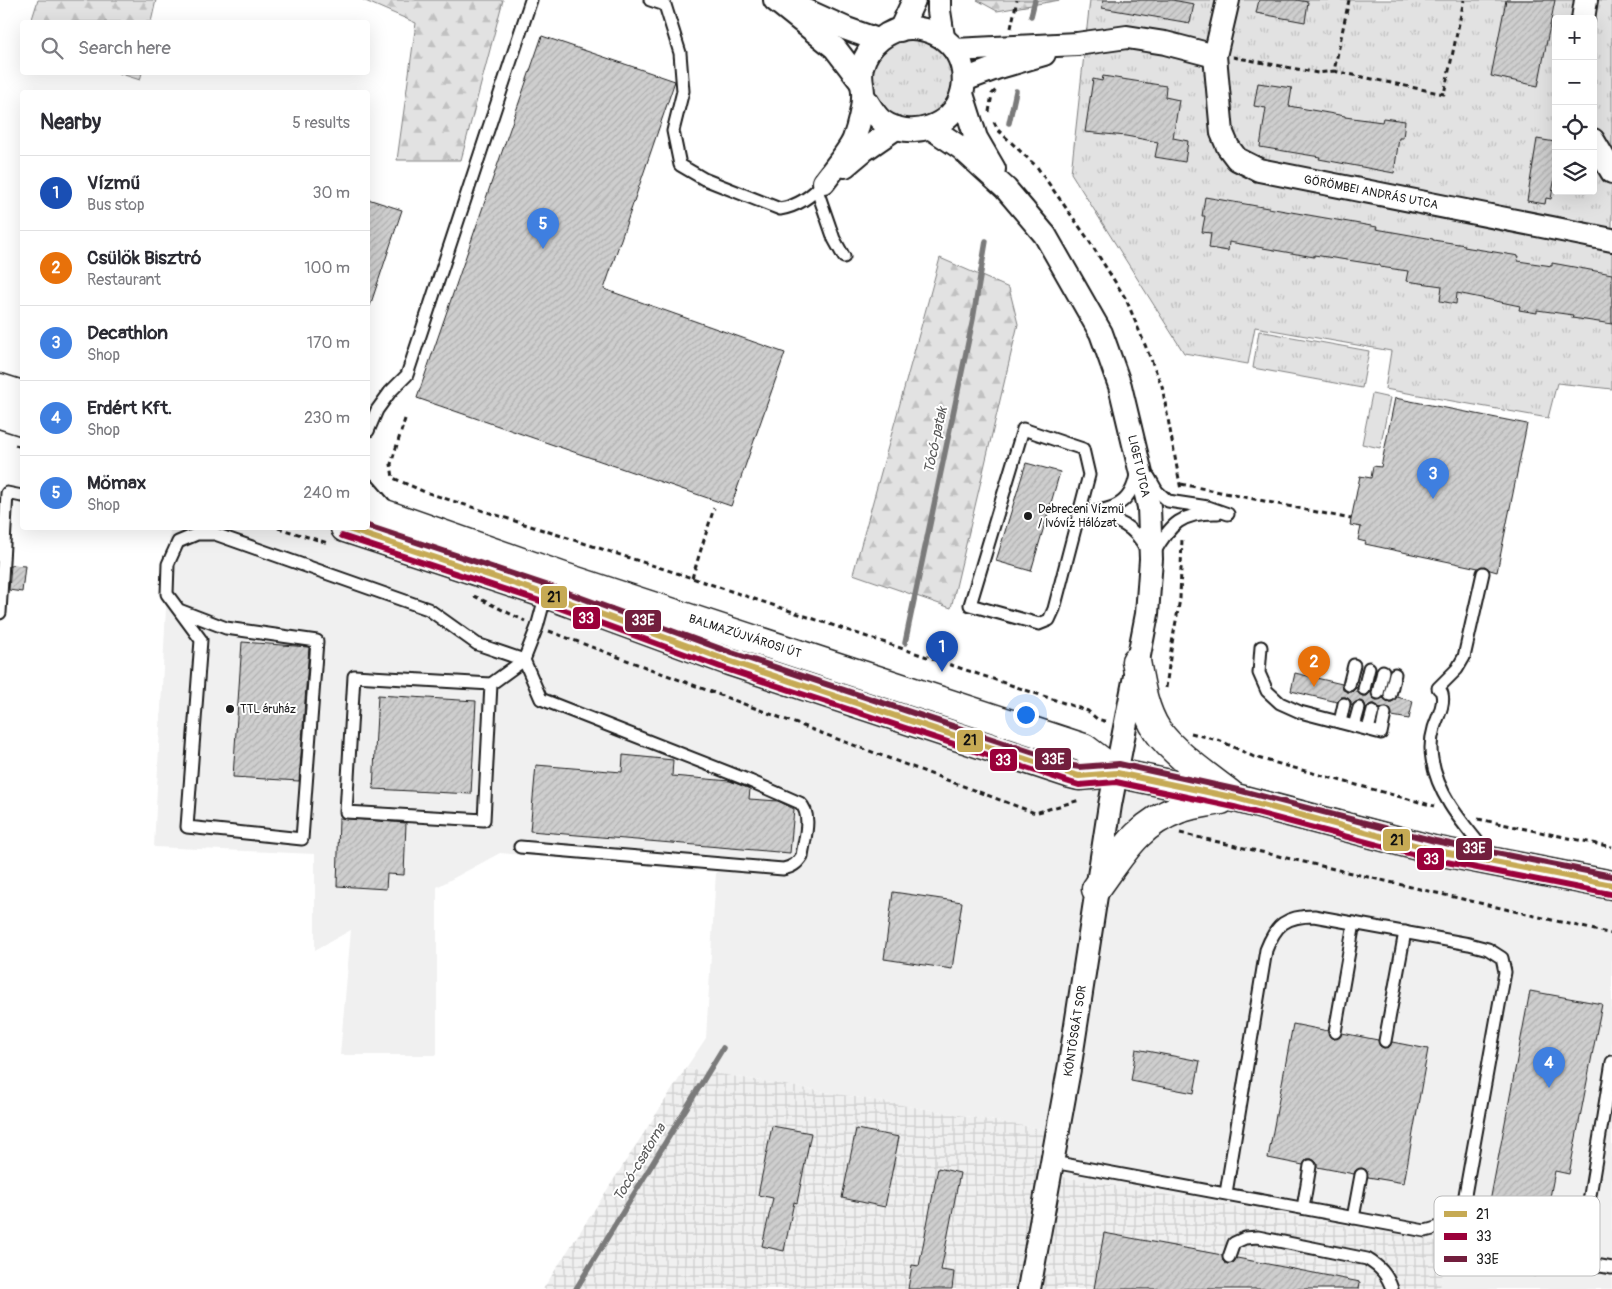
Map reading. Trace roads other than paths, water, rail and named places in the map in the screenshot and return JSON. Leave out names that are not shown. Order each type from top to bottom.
[{"type":"main road","points":[[0,388],[20,394]]},
{"type":"main road","points":[[0,414],[20,420]]},
{"type":"main road","name":"BALMAZÚJVÁROSI ÚT","points":[[370,509],[572,580],[1084,748],[1117,773]]},
{"type":"main road","name":"BALMAZÚJVÁROSI ÚT","points":[[351,530],[546,594],[729,662],[1071,774],[1079,776],[1117,773],[1236,798],[1433,850],[1612,884]]},
{"type":"main road","points":[[1136,661],[1143,698],[1157,730],[1174,748],[1236,798]]},
{"type":"main road","points":[[1096,889],[1133,839],[1147,825],[1180,808],[1236,798]]},
{"type":"street","points":[[775,0],[835,48],[881,120],[896,128],[914,131],[931,128],[946,119],[955,108],[963,87],[962,66],[949,44],[939,11],[939,0]]},
{"type":"street","points":[[784,0],[847,30],[878,40]]},
{"type":"street","points":[[900,30],[914,0]]},
{"type":"street","name":"GÖRÖMBEI ANDRÁS UTCA","points":[[1228,0],[1215,56],[1222,133],[1228,147],[1237,158],[1259,170],[1612,240]]},
{"type":"street","points":[[1584,15],[1586,0]]},
{"type":"street","points":[[821,186],[854,140],[862,90],[862,68],[867,54],[878,40],[893,32],[910,28],[927,30],[949,44],[1077,44],[1127,37],[1165,43],[1215,56]]},
{"type":"street","points":[[963,87],[996,68],[1077,44]]},
{"type":"street","name":"LIGET UTCA","points":[[963,87],[976,138],[1006,189]]},
{"type":"street","points":[[821,186],[864,150],[896,128]]},
{"type":"street","name":"LIGET UTCA","points":[[931,128],[961,148],[1006,189],[1046,235],[1101,333],[1120,386],[1149,506],[1151,559],[1147,614],[1136,661],[1117,773]]},
{"type":"street","points":[[1597,147],[1612,172]]},
{"type":"street","name":"KÖNTÖSGÁT SOR","points":[[1029,1289],[1070,1064],[1096,889],[1117,773]]},
{"type":"lane","points":[[372,409],[407,375],[531,0]]},
{"type":"lane","points":[[650,0],[665,5],[680,53],[682,91],[673,131],[680,165],[704,180],[780,209],[801,203],[821,186],[834,239],[844,257]]},
{"type":"lane","points":[[1022,429],[1083,449],[1089,475],[1079,514],[1054,609],[1049,620],[1039,624],[970,605],[1022,429]]},
{"type":"lane","points":[[1079,514],[1109,510],[1126,500],[1134,483],[1138,458]]},
{"type":"lane","points":[[1079,514],[1103,517],[1120,522],[1135,532],[1151,559],[1170,528],[1183,518],[1212,513],[1228,514],[1208,507],[1168,501],[1157,491],[1138,458]]},
{"type":"lane","points":[[370,487],[396,518]]},
{"type":"lane","points":[[0,613],[7,493],[20,496]]},
{"type":"lane","points":[[201,530],[428,608],[477,644],[524,660],[542,699],[800,803],[805,808],[807,817],[802,856],[792,867],[782,869],[520,848]]},
{"type":"lane","points":[[179,610],[226,628],[317,641],[302,839],[187,827],[201,640],[167,594],[168,564],[178,542],[197,534],[215,534]]},
{"type":"lane","points":[[1483,573],[1464,657],[1457,669],[1438,688],[1442,694],[1441,707],[1431,746],[1432,760],[1440,787],[1457,815],[1494,863]]},
{"type":"lane","points":[[491,684],[484,820],[346,812],[354,676],[491,684],[524,660],[537,627],[546,594]]},
{"type":"lane","points":[[1261,647],[1259,673],[1267,691],[1280,703],[1300,712],[1381,733],[1385,714]]},
{"type":"lane","points":[[1349,686],[1354,665]]},
{"type":"lane","points":[[1364,689],[1370,668]]},
{"type":"lane","points":[[1378,692],[1389,673],[1390,695]]},
{"type":"lane","points":[[1340,722],[1344,704]]},
{"type":"lane","points":[[1354,726],[1359,708]]},
{"type":"lane","points":[[1368,730],[1373,711]]},
{"type":"lane","points":[[1226,1193],[1266,950],[1272,934],[1280,924],[1302,916],[1314,916],[1469,944],[1488,949],[1502,958],[1505,972],[1465,1196]]},
{"type":"lane","points":[[1335,1032],[1354,923]]},
{"type":"lane","points":[[1386,1041],[1405,932]]},
{"type":"lane","points":[[1590,1196],[1612,1062]]},
{"type":"lane","points":[[1053,1162],[1425,1231],[1434,1229]]},
{"type":"lane","points":[[1303,1208],[1310,1166]]},
{"type":"lane","points":[[1353,1218],[1361,1175]]},
{"type":"lane","points":[[1229,1257],[1234,1243],[1245,1238],[1258,1237],[1367,1259],[1380,1267],[1388,1278],[1392,1289]]},
{"type":"waterway","name":"Tócó-patak","points":[[1031,16],[1035,0]]},
{"type":"waterway","name":"Tócó-patak","points":[[1009,123],[1016,91]]},
{"type":"waterway","name":"Tócó-patak","points":[[905,643],[973,319],[986,241]]},
{"type":"waterway","name":"Tocó-csatorna","points":[[576,1289],[723,1048]]},
{"type":"place","name":"Mömax","points":[[543,249]]},
{"type":"place","name":"Decathlon","points":[[1433,499]]},
{"type":"place","name":"Debreceni Vízmű / Ivóvíz Hálózat","points":[[1028,516]]},
{"type":"place","name":"Vízmű","points":[[942,672]]},
{"type":"place","name":"Csülök Bisztró","points":[[1314,687]]},
{"type":"place","name":"TTL áruház","points":[[230,709]]},
{"type":"place","name":"Erdért Kft.","points":[[1549,1088]]}]
